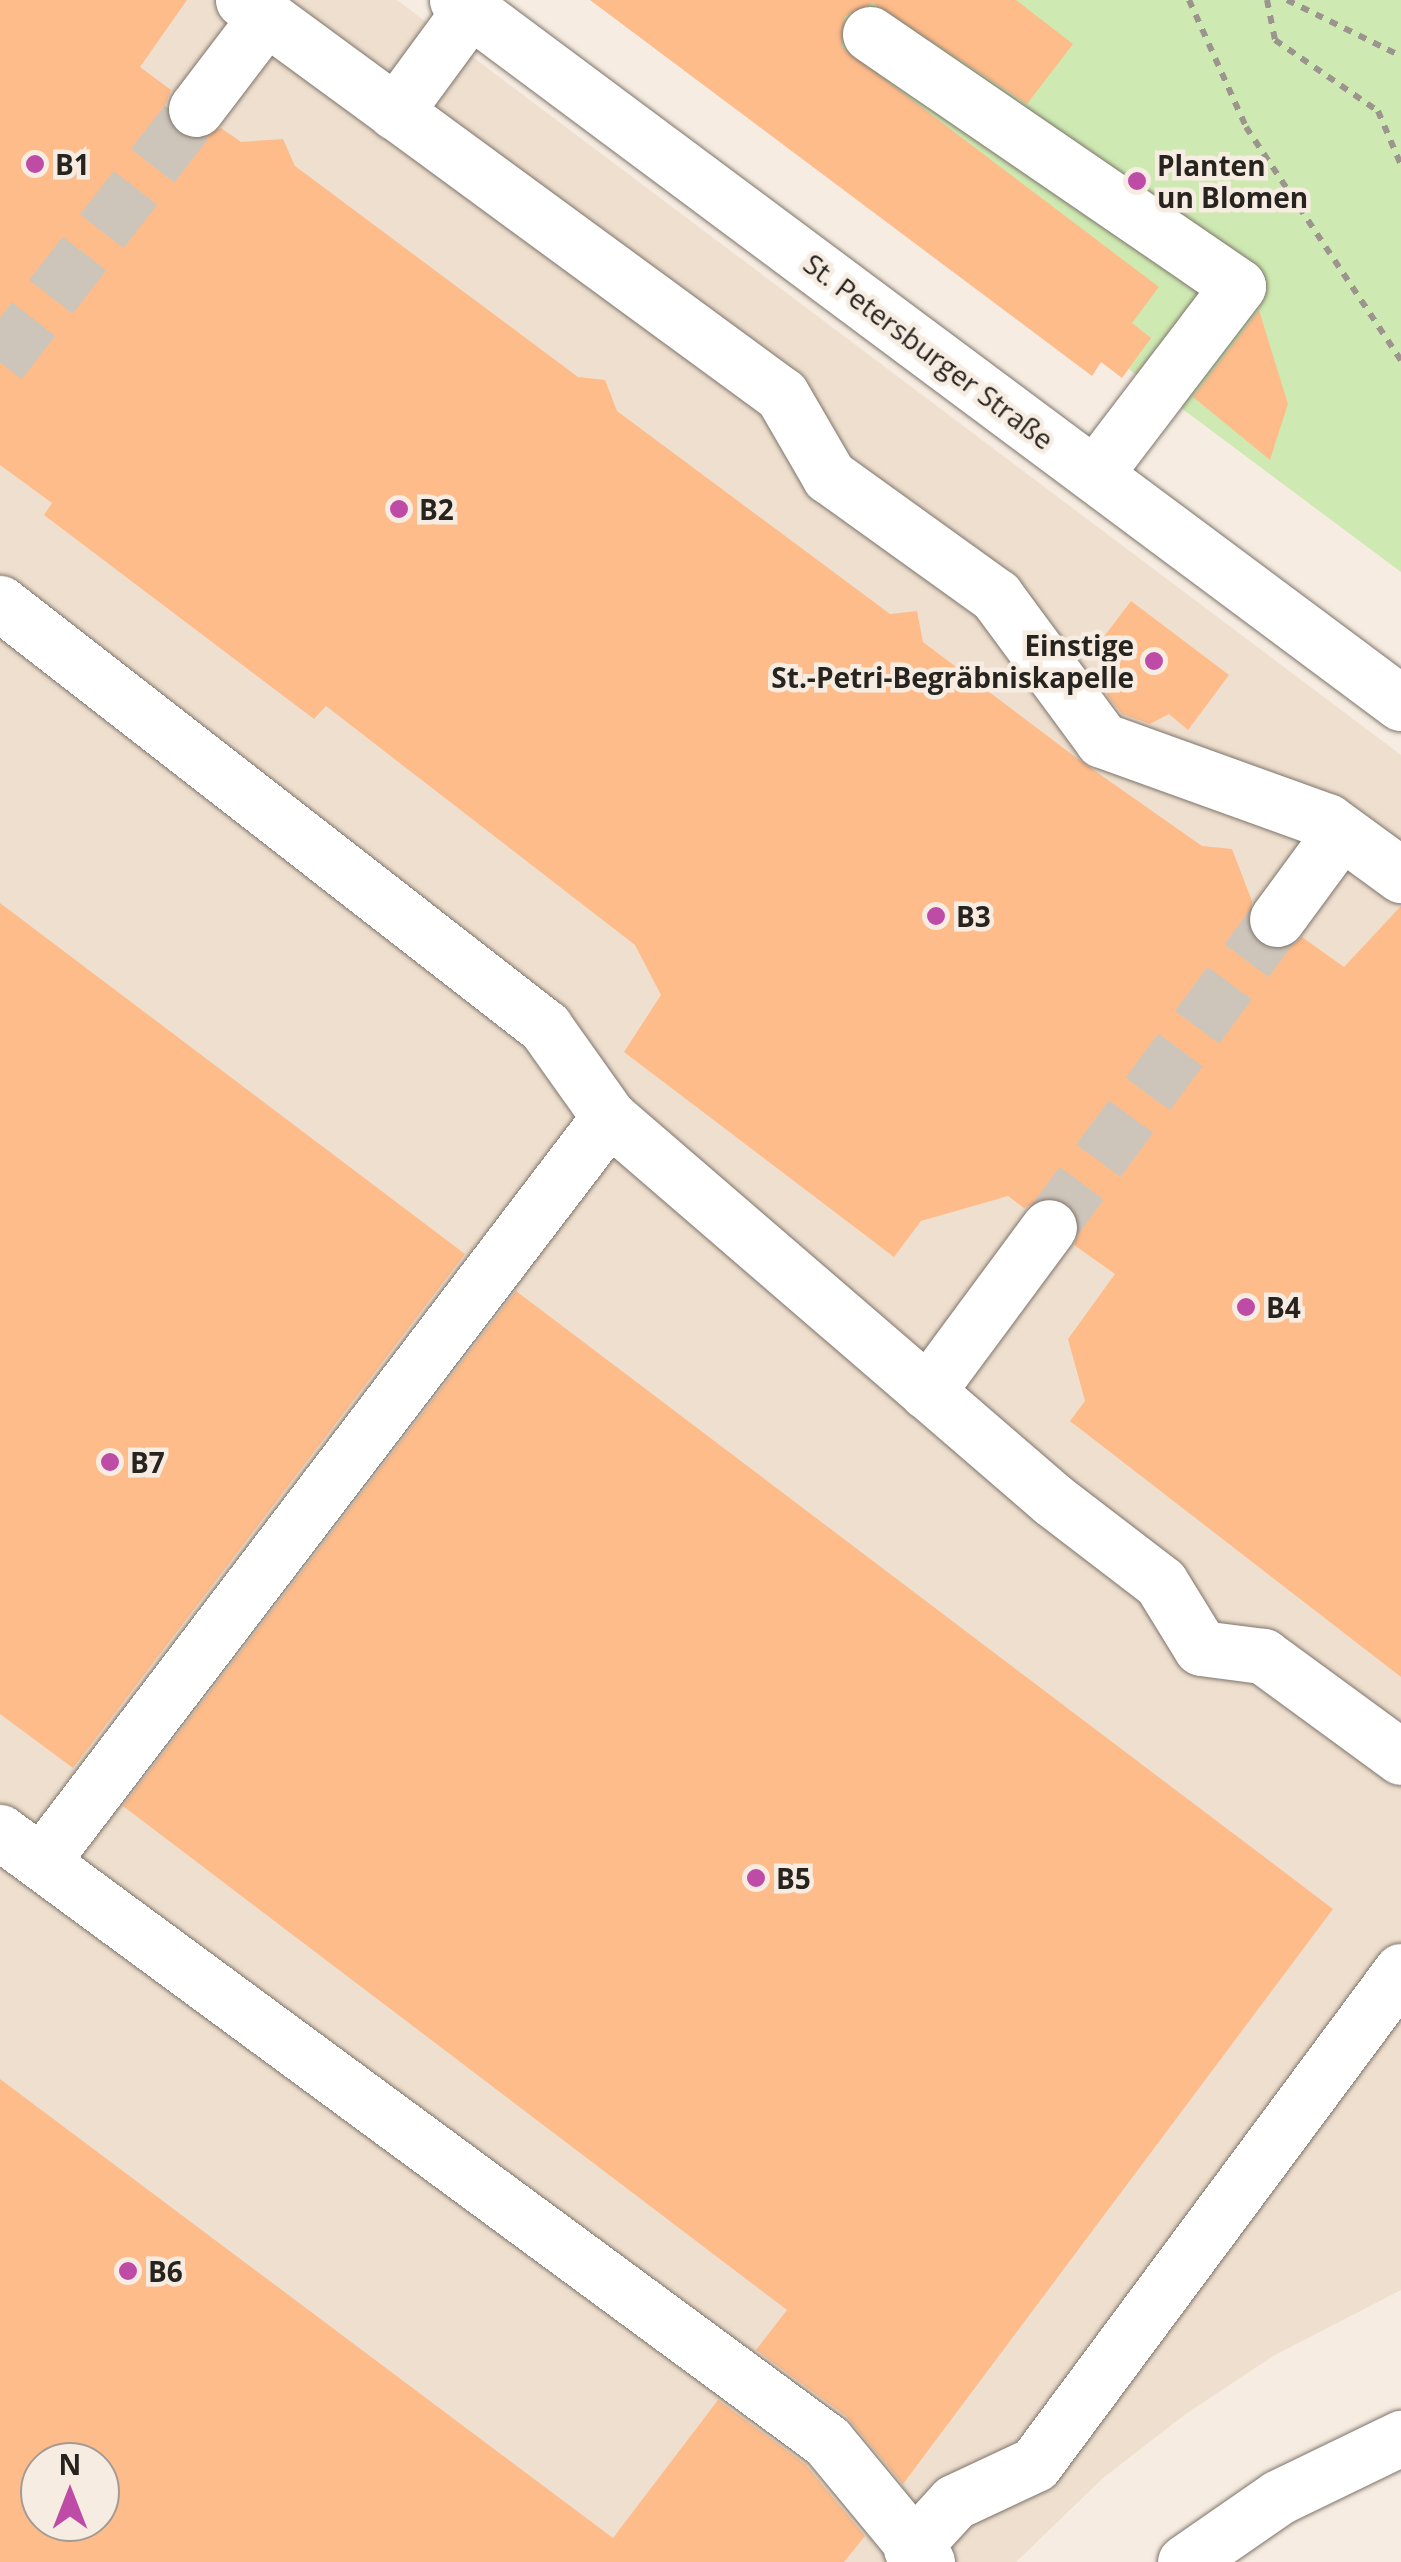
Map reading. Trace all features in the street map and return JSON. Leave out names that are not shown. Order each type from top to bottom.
[{"type":"street","points":[[395,112],[464,5]]},
{"type":"street","name":"St. Petersburger Straße","points":[[464,5],[1401,704]]},
{"type":"street","points":[[196,109],[272,6],[395,112],[782,395],[829,476],[996,596],[1102,740],[1326,820],[1401,875]]},
{"type":"street","points":[[870,34],[1238,286],[1095,474]]},
{"type":"street","points":[[0,603],[545,1028],[609,1117],[927,1392],[1161,1584],[1201,1648],[1263,1656],[1401,1757]]},
{"type":"street","points":[[1277,919],[1341,832]]},
{"type":"street","points":[[609,1117],[20,1847],[828,2441],[919,2555],[954,2502],[1035,2464],[1401,1971]]},
{"type":"street","points":[[927,1392],[1049,1227]]},
{"type":"street","points":[[1193,2555],[1279,2498],[1401,2438]]},
{"type":"path","points":[[1189,0],[1246,127],[1400,355]]},
{"type":"path","points":[[1267,0],[1275,40],[1378,111],[1401,165]]},
{"type":"path","points":[[1287,0],[1401,56]]},
{"type":"shaded area","points":[[0,0],[397,0],[1401,755],[1401,2290],[1273,2356],[1187,2413],[1103,2478],[1016,2562],[0,2562]]},
{"type":"green space","name":"Planten un Blomen","points":[[627,0],[1401,0],[1401,572],[1102,349]]},
{"type":"building","points":[[0,0],[187,0],[140,67],[171,90],[165,106],[176,133],[193,140],[221,128],[241,142],[283,139],[295,166],[578,377],[605,380],[617,411],[890,614],[917,611],[923,642],[1202,846],[1232,849],[1252,901],[1248,931],[1259,945],[1289,948],[1302,937],[1344,967],[1401,906],[1401,1677],[1070,1421],[1085,1401],[1068,1339],[1115,1274],[1074,1245],[1080,1230],[1068,1203],[1052,1196],[1024,1208],[1008,1196],[921,1221],[894,1257],[624,1052],[661,995],[635,945],[326,706],[314,719],[44,515],[52,503],[0,465]]},
{"type":"building","points":[[590,0],[1016,0],[1073,44],[1027,104],[873,3],[845,16],[842,47],[1159,287],[1132,323],[1151,338],[1122,378],[1101,362],[1092,376]]},
{"type":"building","points":[[1259,310],[1288,404],[1270,460],[1193,397]]},
{"type":"building","name":"Einstige St.-Petri-Begräbniskapelle","points":[[1131,601],[1229,675],[1188,730],[1169,714],[1150,724],[1122,714],[1107,695],[1107,668],[1090,655]]},
{"type":"building","name":"B7","points":[[0,903],[465,1254],[73,1768],[0,1714]]},
{"type":"building","name":"B5","points":[[516,1291],[1333,1909],[903,2484],[846,2416],[756,2350],[787,2310],[123,1806]]},
{"type":"building","name":"B6","points":[[0,2079],[613,2538],[718,2400],[805,2464],[865,2536],[844,2562],[0,2562]]},
{"type":"tunnel","points":[[0,362],[196,109]]},
{"type":"tunnel","points":[[1049,1227],[1277,919]]},
{"type":"place","name":"B1","points":[[35,164]]},
{"type":"place","name":"Planten un Blomen","points":[[1137,181]]},
{"type":"place","name":"B2","points":[[399,509]]},
{"type":"place","name":"Einstige St.-Petri-Begräbniskapelle","points":[[1154,661]]},
{"type":"place","name":"B3","points":[[936,916]]},
{"type":"place","name":"B4","points":[[1246,1307]]},
{"type":"place","name":"B7","points":[[110,1462]]},
{"type":"place","name":"B5","points":[[756,1878]]},
{"type":"place","name":"B6","points":[[128,2271]]}]
